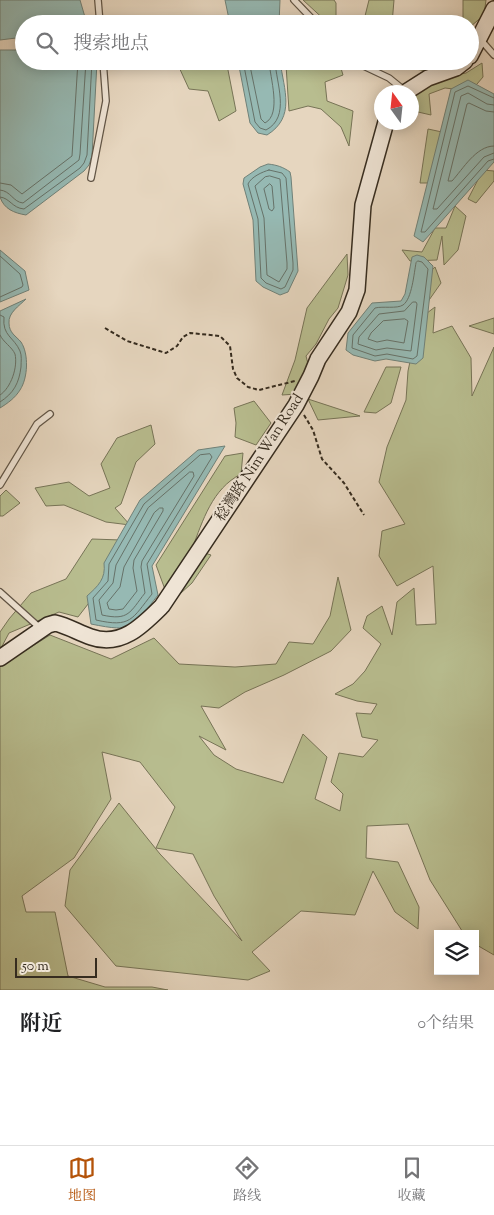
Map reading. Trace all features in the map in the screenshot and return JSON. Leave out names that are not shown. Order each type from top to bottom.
[{"type":"street","points":[[480,39],[494,9]]},
{"type":"street","points":[[417,85],[428,78],[450,70]]},
{"type":"street","name":"稔灣路 Nim Wan Road","points":[[0,658],[41,630],[55,623],[92,638],[109,641],[129,635],[141,627],[162,606],[296,405],[318,359],[349,312],[357,290],[364,205],[384,130]]},
{"type":"lane","points":[[98,0],[99,15]]},
{"type":"lane","points":[[294,0],[308,15]]},
{"type":"lane","points":[[480,39],[494,55]]},
{"type":"lane","points":[[90,178],[106,101],[104,70]]},
{"type":"lane","points":[[372,70],[389,78],[398,85]]},
{"type":"lane","points":[[0,485],[37,424],[50,414]]},
{"type":"lane","points":[[0,592],[41,630]]},
{"type":"path","points":[[105,328],[127,342],[166,353],[177,346],[190,333],[220,336],[230,346],[233,369],[237,378],[248,387],[259,390],[311,376]]},
{"type":"path","points":[[296,405],[308,419],[322,459],[344,483],[364,514]]},
{"type":"green space","points":[[303,0],[334,0],[336,3],[336,15],[319,15]]},
{"type":"green space","points":[[369,0],[394,0],[393,15],[365,15]]},
{"type":"green space","points":[[463,0],[486,0],[484,15],[479,19],[479,15],[463,15]]},
{"type":"green space","points":[[482,63],[483,77],[471,91],[445,88],[429,94],[431,115],[419,112],[419,85],[415,85],[416,83],[466,73],[471,70],[479,70],[479,65]]},
{"type":"green space","points":[[180,70],[228,70],[236,111],[219,121],[208,91],[189,89]]},
{"type":"green space","points":[[286,70],[342,70],[343,75],[325,82],[327,101],[353,111],[349,146],[341,127],[321,109],[308,106],[289,111]]},
{"type":"green space","points":[[428,129],[442,132],[429,183],[420,183]]},
{"type":"green space","points":[[483,170],[494,171],[494,181],[476,203],[468,199]]},
{"type":"green space","points":[[455,206],[466,216],[458,250],[444,265],[442,236],[437,260],[410,261],[402,250],[422,252],[435,228],[446,228]]},
{"type":"green space","points":[[347,254],[348,275],[338,308],[329,319],[316,344],[306,356],[308,364],[297,394],[282,395],[295,360],[307,308]]},
{"type":"green space","points":[[435,267],[441,283],[427,303],[413,288]]},
{"type":"green space","points":[[435,307],[433,333],[452,326],[471,358],[472,396],[494,347],[494,955],[479,946],[479,930],[461,930],[430,880],[408,824],[367,826],[366,858],[398,862],[419,907],[418,929],[395,912],[373,871],[355,915],[301,911],[252,952],[270,971],[248,980],[116,966],[65,906],[70,870],[119,803],[160,854],[242,941],[214,896],[193,854],[156,848],[175,807],[140,762],[102,752],[111,799],[74,858],[22,896],[26,912],[55,912],[68,976],[105,987],[152,987],[168,990],[0,990],[0,656],[12,659],[50,635],[111,659],[154,638],[179,664],[235,667],[276,664],[289,642],[313,644],[330,616],[338,577],[351,630],[331,651],[245,692],[219,708],[201,706],[226,750],[199,736],[214,755],[236,769],[283,783],[303,734],[327,757],[315,799],[340,811],[343,794],[331,782],[339,753],[363,757],[378,740],[362,737],[356,713],[371,714],[377,704],[357,701],[335,694],[353,684],[365,671],[381,644],[363,628],[367,616],[382,606],[392,635],[397,602],[414,588],[416,625],[436,624],[433,566],[397,586],[379,556],[382,531],[405,524],[379,482],[387,447],[406,400],[408,371],[419,319]]},
{"type":"green space","points":[[494,318],[494,334],[469,326]]},
{"type":"green space","points":[[386,367],[401,367],[391,403],[376,413],[364,412]]},
{"type":"green space","points":[[308,399],[360,416],[318,420]]},
{"type":"green space","points":[[254,401],[271,423],[256,445],[235,437],[234,408]]},
{"type":"green space","points":[[151,425],[155,444],[136,462],[121,504],[115,508],[130,525],[106,522],[64,505],[46,506],[35,488],[69,482],[89,496],[110,488],[101,464],[117,438]]},
{"type":"green space","points":[[243,453],[241,474],[223,488],[210,506],[192,549],[211,555],[192,583],[170,603],[156,565],[225,456]]},
{"type":"green space","points":[[6,490],[20,503],[3,516],[0,516],[0,496]]},
{"type":"green space","points":[[92,539],[121,540],[112,573],[78,617],[59,612],[9,633],[0,650],[0,632],[9,619],[31,593],[66,579]]},
{"type":"water","points":[[0,0],[80,0],[84,15],[15,15],[15,38],[0,40]]},
{"type":"water","points":[[225,0],[280,0],[279,15],[228,15]]},
{"type":"water","points":[[0,50],[15,50],[15,70],[97,70],[92,156],[89,165],[84,171],[26,215],[10,210],[4,205],[0,197]]},
{"type":"water","points":[[240,70],[281,70],[286,102],[282,120],[267,135],[258,133],[250,123]]},
{"type":"water","points":[[468,80],[494,94],[494,162],[423,242],[414,236],[451,89]]},
{"type":"water","points":[[268,164],[285,169],[290,172],[291,177],[298,271],[288,292],[280,295],[263,287],[256,281],[253,220],[243,184],[244,178]]},
{"type":"water","points":[[0,250],[25,271],[29,290],[0,302]]},
{"type":"water","points":[[417,255],[424,257],[433,266],[423,358],[416,364],[386,359],[375,361],[353,355],[346,350],[348,333],[372,303],[401,301],[405,294],[412,257]]},
{"type":"water","points":[[26,299],[17,307],[9,319],[11,332],[24,347],[26,359],[25,379],[16,395],[0,408],[0,311]]},
{"type":"water","points":[[225,446],[152,566],[158,595],[143,615],[131,625],[125,627],[116,628],[91,624],[87,596],[100,582],[104,574],[104,563],[140,500],[198,450]]}]
